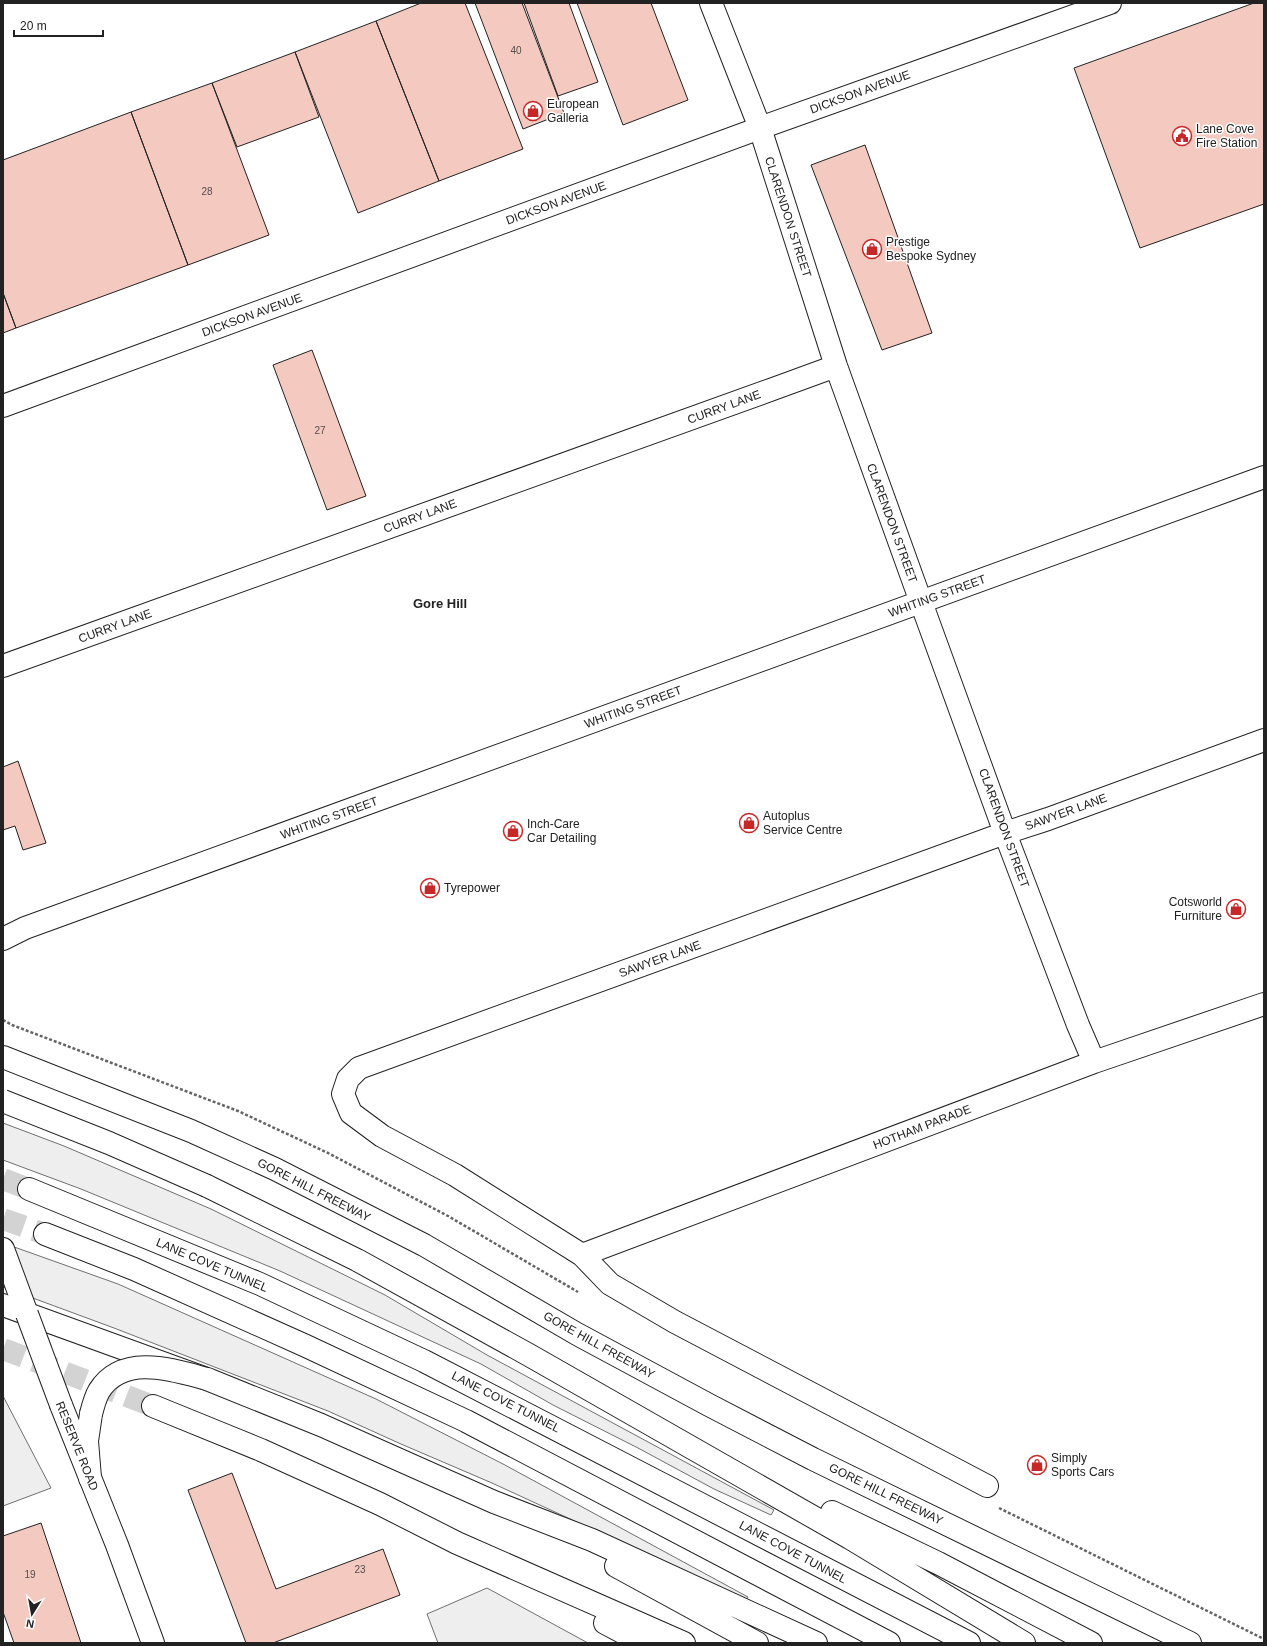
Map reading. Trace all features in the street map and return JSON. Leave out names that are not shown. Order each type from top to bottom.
[{"type":"main road","name":"CLARENDON STREET","points":[[711,3],[760,128],[836,366],[921,602],[1005,834],[1078,1025],[1094,1062]]},
{"type":"main road","name":"DICKSON AVENUE","points":[[3,406],[760,128],[1110,3]]},
{"type":"main road","name":"CURRY LANE","points":[[3,666],[773,390],[836,366]]},
{"type":"main road","name":"WHITING STREET","points":[[3,939],[25,928],[1264,477]]},
{"type":"main road","name":"SAWYER LANE","points":[[987,1486],[675,1322],[610,1284],[582,1255],[455,1175],[382,1136],[351,1113],[343,1094],[348,1079],[359,1068],[1264,740]]},
{"type":"main road","name":"HOTHAM PARADE","points":[[582,1255],[1094,1062],[1264,1004]]},
{"type":"main road","name":"GORE HILL FREEWAY","points":[[3,1057],[192,1131],[275,1169],[424,1245],[577,1334],[709,1405],[814,1459],[1190,1643]]},
{"type":"main road","points":[[3,1100],[109,1143],[207,1186],[357,1260],[850,1538],[1024,1643]]},
{"type":"main road","name":"LANE COVE TUNNEL","points":[[29,1189],[260,1284],[424,1361],[969,1643]]},
{"type":"main road","points":[[45,1234],[134,1269],[177,1288],[306,1346],[466,1421],[889,1643]]},
{"type":"main road","name":"RESERVE ROAD","points":[[3,1249],[61,1405],[153,1643]]},
{"type":"main road","points":[[3,1305],[207,1379],[321,1425],[494,1502],[592,1540],[816,1643]]},
{"type":"main road","points":[[90,1478],[86,1441],[95,1401],[103,1386],[115,1376],[138,1367],[165,1368],[207,1379]]},
{"type":"main road","points":[[153,1406],[282,1460],[380,1504],[457,1543],[643,1643]]},
{"type":"main road","points":[[646,1422],[938,1563],[1091,1643]]},
{"type":"main road","points":[[494,1502],[615,1565],[757,1643]]},
{"type":"main road","points":[[457,1543],[684,1643]]},
{"type":"path","points":[[3,1020],[12,1025],[238,1111]]},
{"type":"shaded area","points":[[3,1123],[64,1146],[211,1209],[385,1295],[487,1355],[774,1510],[771,1515],[714,1489],[553,1405],[481,1364],[280,1271],[81,1189],[3,1160]]},
{"type":"shaded area","points":[[3,1243],[118,1284],[376,1399],[503,1464],[748,1597],[746,1600],[492,1483],[328,1411],[114,1328],[3,1287]]},
{"type":"shaded area","points":[[3,1396],[51,1488],[3,1506]]},
{"type":"shaded area","points":[[487,1588],[588,1643],[438,1643],[427,1614]]},
{"type":"building","points":[[421,3],[465,3],[523,149],[439,181],[376,21]]},
{"type":"building","points":[[475,3],[522,3],[564,113],[523,129]]},
{"type":"building","points":[[524,3],[569,3],[598,82],[558,96]]},
{"type":"building","points":[[577,3],[651,3],[688,100],[623,125]]},
{"type":"building","name":"Lane Cove Fire Station","points":[[1254,3],[1264,3],[1264,204],[1140,248],[1074,68]]},
{"type":"building","points":[[376,21],[439,181],[358,213],[295,52]]},
{"type":"building","points":[[295,52],[319,117],[237,147],[212,83]]},
{"type":"building","points":[[212,83],[269,235],[188,265],[131,112]]},
{"type":"building","points":[[131,112],[188,265],[16,328],[3,293],[3,160]]},
{"type":"building","name":"Prestige Bespoke Sydney","points":[[865,145],[932,333],[882,350],[811,165]]},
{"type":"building","points":[[3,293],[16,328],[3,333]]},
{"type":"building","points":[[312,350],[366,496],[327,510],[273,365]]},
{"type":"building","points":[[18,761],[46,843],[23,850],[15,826],[3,830],[3,767]]},
{"type":"building","points":[[232,1473],[276,1589],[383,1549],[400,1595],[273,1643],[246,1643],[188,1490]]},
{"type":"building","points":[[41,1523],[81,1643],[14,1643],[3,1612],[3,1536]]},
{"type":"tunnel","points":[[3,1179],[29,1189]]},
{"type":"tunnel","points":[[3,1219],[45,1234]]},
{"type":"tunnel","points":[[3,1349],[153,1406]]},
{"type":"place","name":"European Galleria","points":[[533,111]]},
{"type":"place","name":"Lane Cove Fire Station","points":[[1182,136]]},
{"type":"place","name":"Prestige Bespoke Sydney","points":[[872,249]]},
{"type":"place","name":"Autoplus Service Centre","points":[[749,823]]},
{"type":"place","name":"Inch-Care Car Detailing","points":[[513,831]]},
{"type":"place","name":"Tyrepower","points":[[430,888]]},
{"type":"place","name":"Cotsworld Furniture","points":[[1236,909]]},
{"type":"place","name":"Simply Sports Cars","points":[[1037,1465]]},
{"type":"district","name":"Gore Hill","points":[[440,603]]}]
